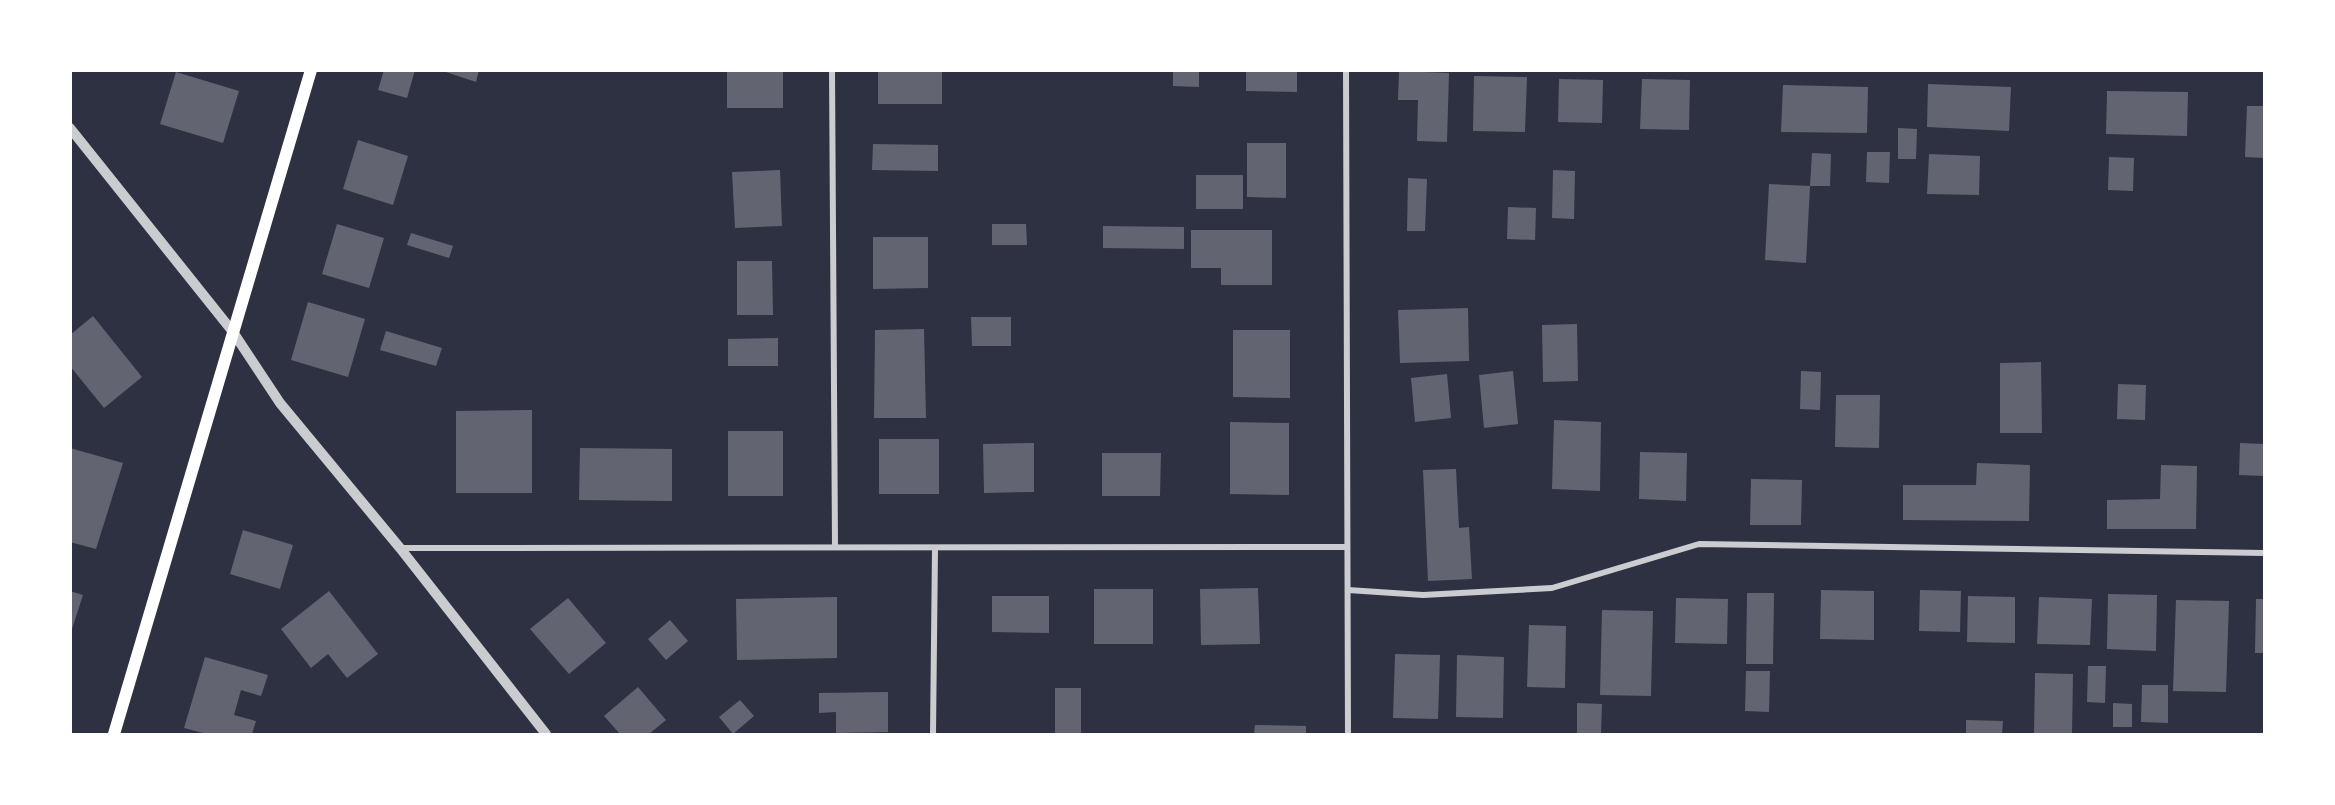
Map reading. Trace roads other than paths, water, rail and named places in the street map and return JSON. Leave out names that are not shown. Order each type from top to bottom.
[{"type":"main road","points":[[114,735],[311,70]]},
{"type":"street","points":[[832,70],[835,546]]},
{"type":"street","points":[[1346,70],[1348,735]]},
{"type":"street","points":[[70,128],[233,332],[280,403],[400,548],[546,735]]},
{"type":"street","points":[[1348,590],[1423,595],[1552,588],[1699,544],[2265,553]]},
{"type":"street","points":[[400,548],[1347,547]]},
{"type":"street","points":[[933,735],[935,548]]}]
